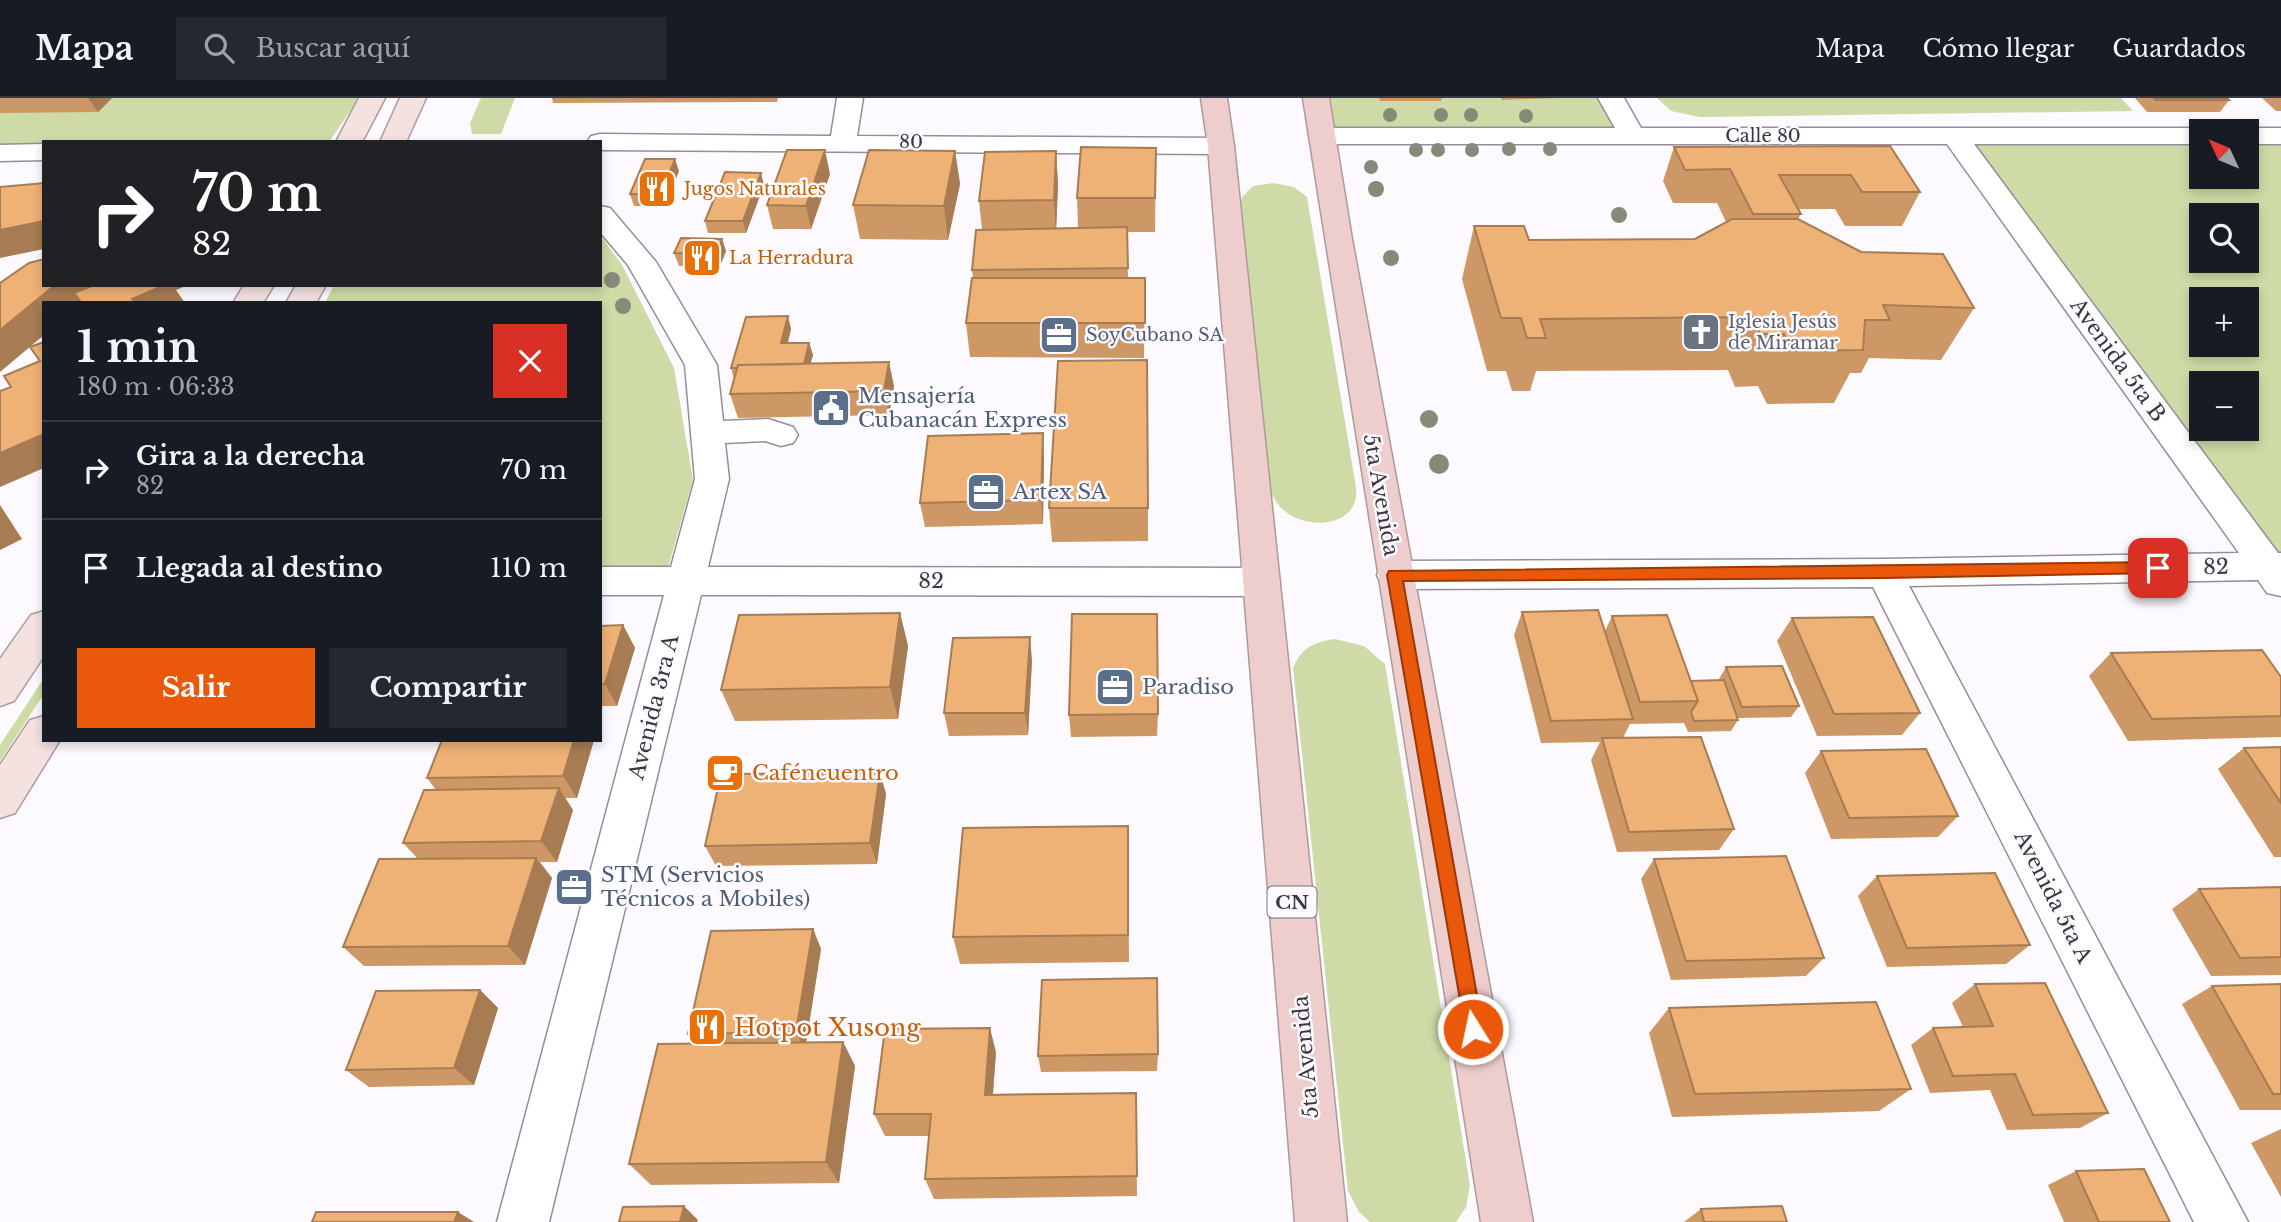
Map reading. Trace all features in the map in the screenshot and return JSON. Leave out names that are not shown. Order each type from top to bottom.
[{"type":"highway","name":"5ta Avenida","points":[[1214,98],[1221,146],[1321,1222]]},
{"type":"highway","name":"5ta Avenida","points":[[1316,98],[1507,1222]]},
{"type":"main road","points":[[350,140],[372,98]]},
{"type":"main road","points":[[394,140],[413,98]]},
{"type":"main road","points":[[0,690],[42,628]]},
{"type":"main road","points":[[0,800],[42,735]]},
{"type":"street","points":[[843,142],[850,98]]},
{"type":"street","points":[[1611,98],[1632,136]]},
{"type":"street","name":"Calle 80","points":[[1324,136],[2189,136]]},
{"type":"street","name":"Avenida 5ta B","points":[[1955,136],[2276,572]]},
{"type":"street","points":[[2259,136],[2281,136]]},
{"type":"street","name":"80","points":[[602,142],[1221,146]]},
{"type":"street","points":[[0,153],[42,152]]},
{"type":"street","name":"Avenida 3ra A","points":[[523,1222],[712,478],[701,365],[640,262],[602,216]]},
{"type":"street","points":[[708,433],[768,430],[781,435]]},
{"type":"street","name":"82","points":[[1395,575],[2276,572]]},
{"type":"street","name":"Avenida 5ta A","points":[[1884,573],[2222,1222]]},
{"type":"street","name":"82","points":[[602,581],[1262,582]]},
{"type":"green space","points":[[0,98],[359,98],[330,140],[42,140],[42,150],[0,150]]},
{"type":"green space","points":[[481,98],[515,98],[501,134],[472,134],[470,123]]},
{"type":"green space","points":[[1316,98],[1611,98],[1632,136],[1324,136]]},
{"type":"green space","points":[[1657,98],[2121,98],[2133,111],[1700,117],[1671,111]]},
{"type":"green space","points":[[1955,136],[2189,136],[2189,189],[2259,189],[2259,136],[2281,136],[2281,566]]},
{"type":"green space","points":[[1273,183],[1294,187],[1307,197],[1356,487],[1355,503],[1347,514],[1320,523],[1290,515],[1278,505],[1271,491],[1241,203],[1242,197],[1253,186]]},
{"type":"green space","points":[[602,238],[622,265],[674,368],[693,480],[668,568],[602,567],[602,301],[326,301],[333,287],[602,287]]},
{"type":"green space","points":[[1335,639],[1364,646],[1385,664],[1470,1186],[1466,1207],[1456,1222],[1370,1222],[1359,1212],[1348,1191],[1293,668],[1300,655],[1309,647]]},
{"type":"green space","points":[[42,681],[42,697],[0,761],[0,745]]},
{"type":"building","points":[[2154,98],[2227,98],[2229,100],[2155,100]]},
{"type":"building","points":[[1890,146],[1920,192],[1862,192],[1851,175],[1779,175],[1801,214],[1753,214],[1730,169],[1685,170],[1674,147]]},
{"type":"building","points":[[1081,147],[1156,148],[1155,198],[1077,198]]},
{"type":"building","points":[[787,150],[825,150],[806,206],[767,205]]},
{"type":"building","points":[[869,150],[955,151],[944,206],[853,205]]},
{"type":"building","points":[[1056,151],[1054,200],[979,201],[985,152]]},
{"type":"building","points":[[645,159],[675,159],[661,194],[630,194]]},
{"type":"building","points":[[725,172],[761,173],[743,221],[705,221]]},
{"type":"building","points":[[42,183],[42,221],[0,230],[0,187]]},
{"type":"building","points":[[1732,219],[1798,219],[1861,252],[1943,254],[1974,308],[1883,305],[1890,320],[1865,320],[1863,350],[1793,351],[1784,334],[1760,334],[1752,317],[1540,319],[1546,338],[1527,338],[1521,318],[1501,318],[1474,226],[1524,226],[1529,240],[1695,239]]},
{"type":"building","points":[[1127,227],[1128,268],[972,270],[976,230]]},
{"type":"building","points":[[681,238],[722,239],[716,254],[674,253]]},
{"type":"building","points":[[42,260],[42,287],[53,287],[0,330],[0,283],[29,263]]},
{"type":"building","points":[[972,278],[1145,278],[1145,323],[966,323]]},
{"type":"building","points":[[89,287],[160,287],[132,299],[134,301],[80,301],[74,293]]},
{"type":"building","points":[[788,316],[781,343],[809,343],[804,364],[738,365],[737,368],[731,368],[746,317]]},
{"type":"building","points":[[42,343],[42,435],[0,453],[0,391],[11,387],[4,376],[40,361],[30,347]]},
{"type":"building","points":[[1147,360],[1148,508],[1049,508],[1058,361]]},
{"type":"building","points":[[889,362],[884,391],[730,394],[738,365]]},
{"type":"building","name":"Artex SA","points":[[1043,433],[1041,500],[920,503],[928,436]]},
{"type":"building","points":[[1598,610],[1633,719],[1551,721],[1522,612]]},
{"type":"building","points":[[900,613],[890,687],[721,690],[739,615]]},
{"type":"building","name":"Paradiso","points":[[1072,614],[1157,614],[1158,714],[1069,715]]},
{"type":"building","points":[[1667,615],[1698,701],[1640,702],[1612,616]]},
{"type":"building","points":[[1873,617],[1920,713],[1834,714],[1792,618]]},
{"type":"building","points":[[623,625],[605,684],[602,684],[602,626]]},
{"type":"building","points":[[1030,637],[1025,713],[944,713],[953,638]]},
{"type":"building","points":[[2262,650],[2281,677],[2281,716],[2152,719],[2111,653]]},
{"type":"building","points":[[1782,666],[1799,706],[1742,707],[1726,667]]},
{"type":"building","points":[[1724,680],[1738,720],[1694,721],[1691,712],[1698,701],[1691,681]]},
{"type":"building","points":[[1701,737],[1734,829],[1629,832],[1602,738]]},
{"type":"building","points":[[441,742],[573,742],[563,776],[427,778]]},
{"type":"building","points":[[2281,747],[2281,803],[2244,748]]},
{"type":"building","points":[[1926,749],[1958,816],[1849,818],[1821,751]]},
{"type":"building","points":[[880,773],[870,843],[705,846],[721,774]]},
{"type":"building","points":[[559,788],[541,841],[403,843],[424,790]]},
{"type":"building","points":[[1128,826],[1128,935],[953,937],[963,828]]},
{"type":"building","points":[[1786,856],[1824,958],[1686,961],[1654,859]]},
{"type":"building","points":[[536,858],[508,946],[343,947],[379,859]]},
{"type":"building","points":[[1995,873],[2030,945],[1907,948],[1877,876]]},
{"type":"building","points":[[2281,887],[2281,957],[2240,958],[2199,889]]},
{"type":"building","points":[[813,929],[796,1032],[688,1034],[711,931]]},
{"type":"building","points":[[1157,978],[1158,1054],[1038,1056],[1042,980]]},
{"type":"building","points":[[2045,983],[2108,1113],[2033,1115],[2015,1074],[1953,1076],[1933,1028],[1993,1026],[1975,984]]},
{"type":"building","points":[[2281,984],[2281,1094],[2273,1094],[2212,986]]},
{"type":"building","points":[[480,990],[454,1068],[346,1070],[376,991]]},
{"type":"building","points":[[1876,1002],[1911,1089],[1695,1094],[1669,1008]]},
{"type":"building","points":[[990,1028],[985,1095],[1136,1093],[1137,1176],[925,1179],[931,1114],[874,1114],[885,1029]]},
{"type":"building","points":[[843,1042],[826,1162],[629,1164],[658,1044]]},
{"type":"building","points":[[2144,1169],[2170,1222],[2099,1222],[2076,1171]]},
{"type":"building","points":[[684,1206],[680,1222],[619,1222],[623,1207]]},
{"type":"building","points":[[1782,1206],[1787,1222],[1704,1222],[1701,1209]]},
{"type":"building","points":[[316,1212],[458,1212],[454,1222],[312,1222]]},
{"type":"place","name":"Jugos Naturales","points":[[657,189]]},
{"type":"place","name":"La Herradura","points":[[702,258]]},
{"type":"place","name":"Iglesia Jesús de Miramar","points":[[1701,332]]},
{"type":"place","name":"SoyCubano SA","points":[[1059,335]]},
{"type":"place","name":"Mensajería Cubanacán Express","points":[[831,408]]},
{"type":"place","name":"Artex SA","points":[[986,492]]},
{"type":"place","name":"Paradiso","points":[[1115,687]]},
{"type":"place","name":"Caféncuentro","points":[[725,773]]},
{"type":"place","name":"STM (Servicios Técnicos a Mobiles)","points":[[574,887]]},
{"type":"place","name":"Hotpot Xusong","points":[[707,1027]]},
{"type":"route","points":[[1473,1029],[1395,575],[1884,573],[2158,568]]}]
